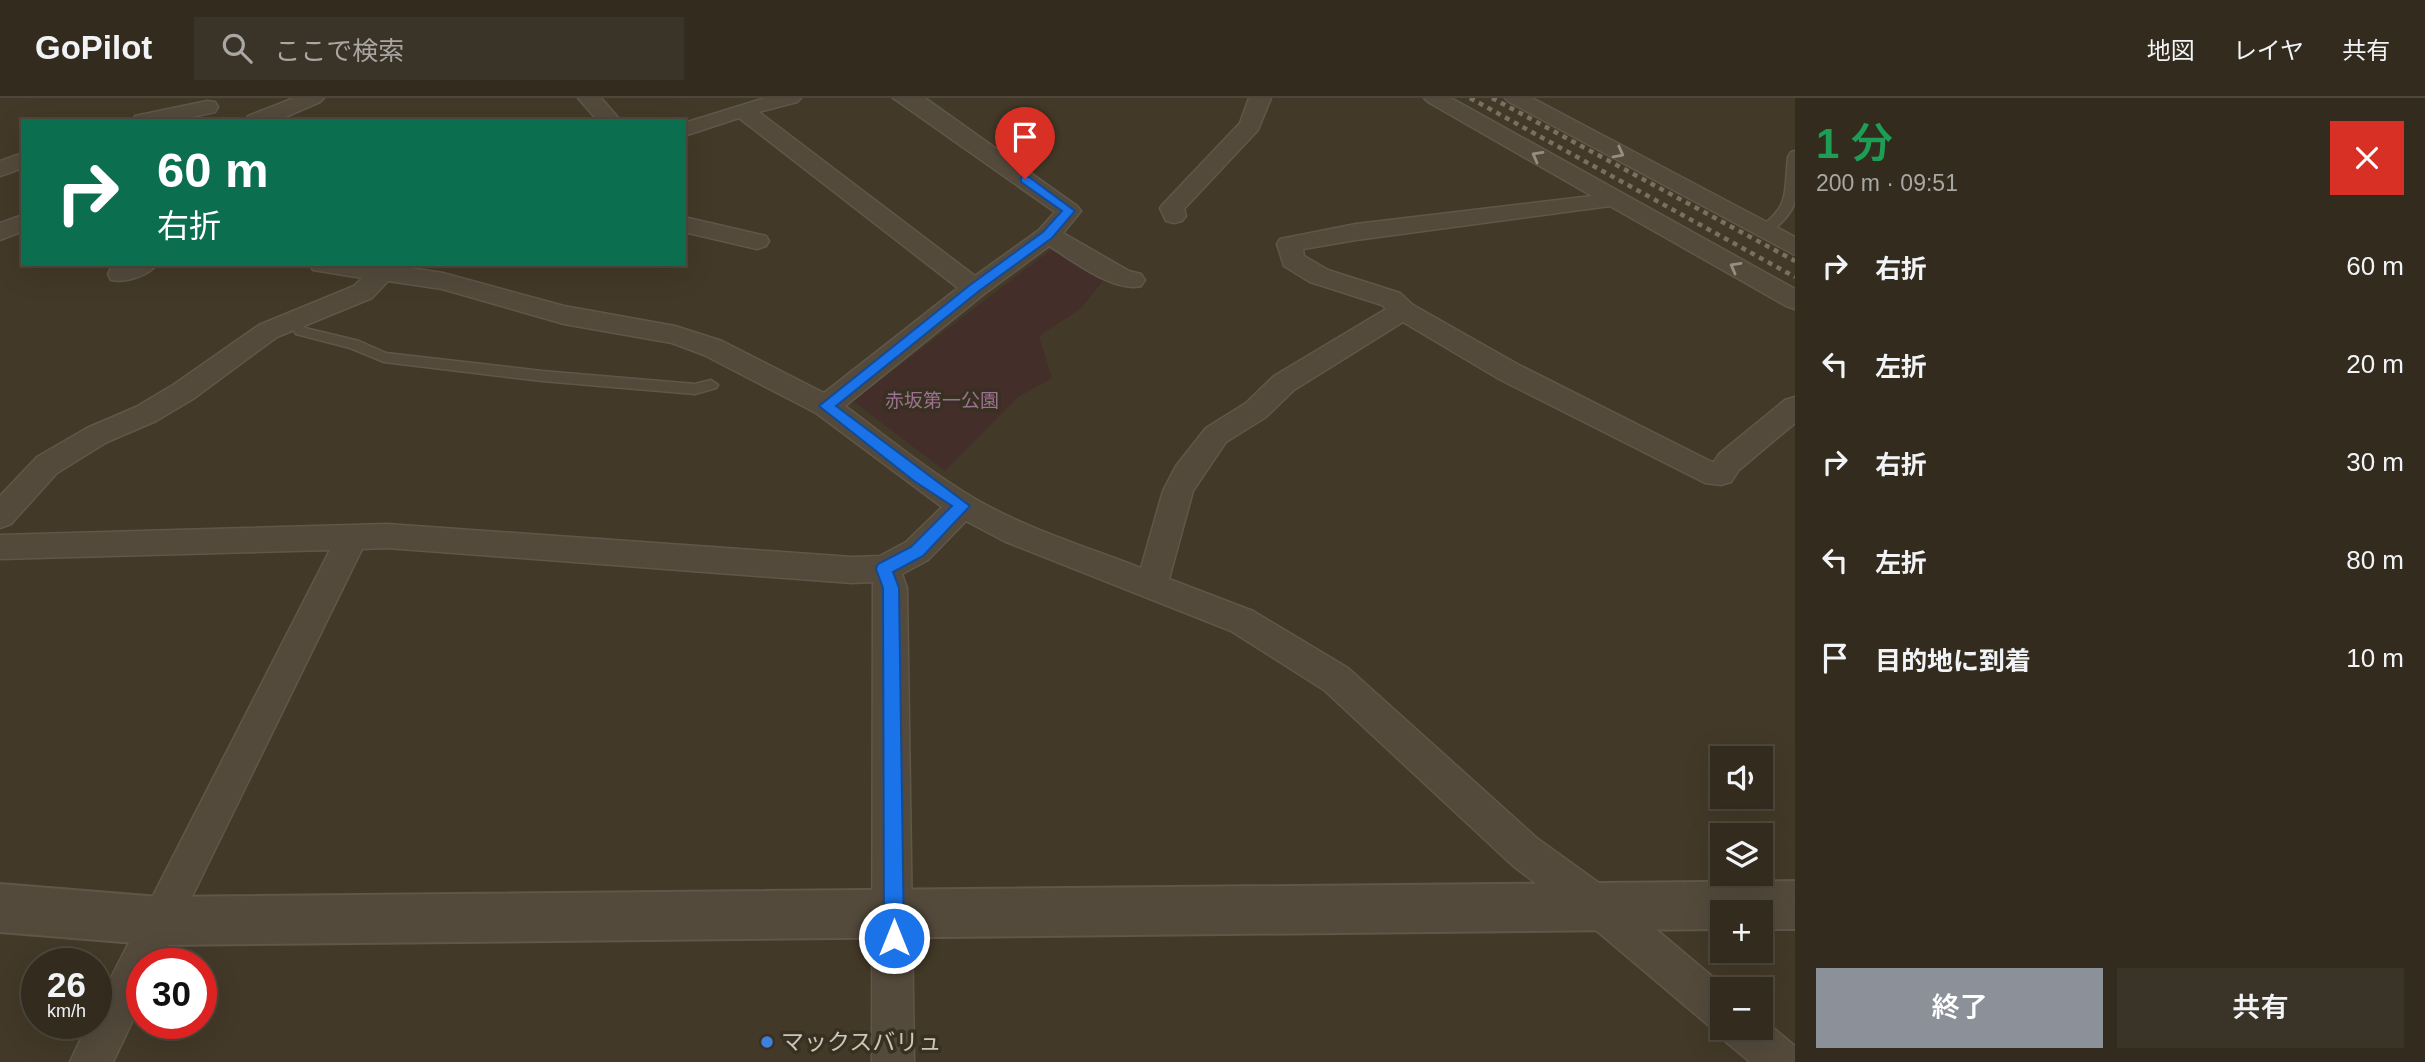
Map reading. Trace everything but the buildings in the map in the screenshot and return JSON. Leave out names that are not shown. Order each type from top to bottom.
[{"type":"street","points":[[261,119],[313,98]]},
{"type":"street","points":[[589,98],[608,119]]},
{"type":"street","points":[[686,129],[742,110],[790,98]]},
{"type":"street","points":[[826,406],[975,288],[1048,235],[1069,211],[915,101],[904,98]]},
{"type":"street","points":[[1174,216],[1172,208],[1250,125],[1260,98]]},
{"type":"street","points":[[1434,98],[1795,300]]},
{"type":"street","points":[[1516,98],[1795,247]]},
{"type":"street","points":[[154,119],[208,109]]},
{"type":"street","points":[[742,110],[975,288]]},
{"type":"street","points":[[0,169],[21,161]]},
{"type":"street","points":[[1610,197],[1600,202],[1356,232],[1289,244],[1293,260],[1319,276],[1391,299],[1404,311],[1509,372],[1705,472],[1721,474],[1729,462],[1791,417]]},
{"type":"street","points":[[689,225],[729,208]]},
{"type":"street","points":[[0,232],[21,223]]},
{"type":"street","points":[[689,225],[757,241]]},
{"type":"street","points":[[1048,235],[1122,278],[1132,280]]},
{"type":"street","points":[[120,274],[140,266]]},
{"type":"street","points":[[344,266],[400,271],[564,315],[675,335],[713,348],[826,406],[919,477],[963,506],[1017,533],[1242,621],[1336,679],[1525,852],[1599,907],[1710,1002]]},
{"type":"street","points":[[0,516],[47,465],[97,435],[146,414],[174,398],[268,331],[363,292],[400,271]]},
{"type":"street","points":[[1152,584],[1185,474],[1216,435],[1256,410],[1284,383],[1388,317],[1404,311]]},
{"type":"street","points":[[0,547],[240,542],[351,536],[400,537],[852,570],[884,569],[917,551],[963,506]]},
{"type":"street","points":[[91,1062],[345,553],[351,536]]},
{"type":"street","points":[[884,569],[891,588],[893,1062]]},
{"type":"street","points":[[0,908],[159,922],[1795,905]]},
{"type":"street","points":[[1756,1040],[1782,1062]]},
{"type":"lane","points":[[1764,230],[1780,219],[1795,186],[1792,159],[1795,154]]},
{"type":"lane","points":[[293,320],[301,331],[354,344],[384,358],[542,376],[695,388],[711,385]]},
{"type":"green space","name":"赤坂第一公園","points":[[1056,246],[1109,274],[1080,309],[1039,336],[1052,378],[1018,397],[945,471],[853,401]]},
{"type":"railway","points":[[1470,98],[1795,277]]},
{"type":"railway","points":[[1492,98],[1795,261]]},
{"type":"place","name":"マックスバリュ","points":[[767,1042]]},
{"type":"route","points":[[894,938],[891,588],[884,569],[917,551],[963,506],[919,477],[826,406],[975,288],[1048,235],[1069,211],[1025,179]]}]
